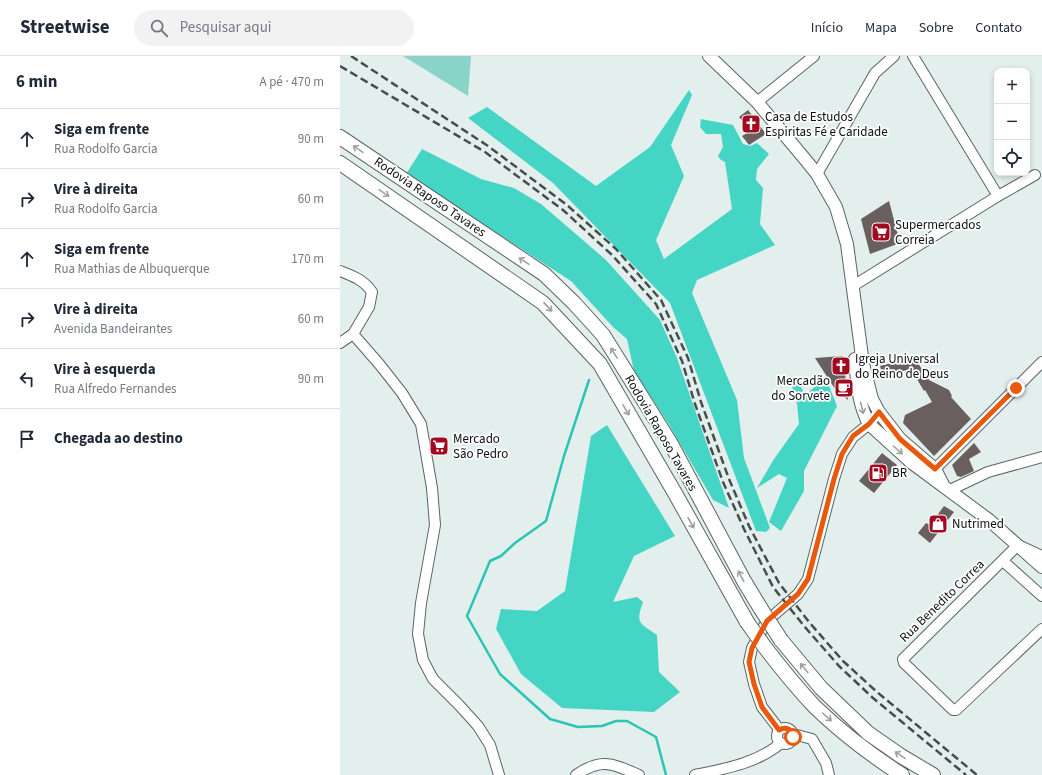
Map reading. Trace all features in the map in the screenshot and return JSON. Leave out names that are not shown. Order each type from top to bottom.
[{"type":"highway","name":"Rodovia Raposo Tavares","points":[[340,136],[544,274],[574,303],[603,335],[671,444],[744,581],[781,640],[821,688],[868,733],[901,756],[933,775]]},
{"type":"highway","name":"Rodovia Raposo Tavares","points":[[340,163],[544,303],[600,364],[747,622],[788,678],[815,707],[845,734],[902,775]]},
{"type":"main road","points":[[709,56],[757,102],[817,174],[836,206],[847,244],[863,364],[872,399],[879,412],[900,439],[935,469],[946,487]]},
{"type":"main road","points":[[853,286],[854,346],[859,395],[864,416],[869,424],[912,463],[972,506],[1042,567]]},
{"type":"street","points":[[757,102],[814,56]]},
{"type":"street","points":[[817,174],[875,74],[894,56]]},
{"type":"street","points":[[913,56],[998,196]]},
{"type":"street","points":[[853,286],[998,196],[1035,175]]},
{"type":"street","points":[[340,271],[358,278],[368,286],[372,292],[369,307],[353,334],[340,343]]},
{"type":"street","points":[[353,334],[393,382],[421,424],[432,488],[435,525],[421,602],[418,634],[423,660],[433,679],[478,726],[490,745],[499,775]]},
{"type":"street","points":[[935,469],[1042,362]]},
{"type":"street","points":[[779,730],[762,707],[754,684],[749,662],[752,648],[767,621],[798,594],[808,579],[832,486],[842,454],[853,436],[869,424],[879,412]]},
{"type":"street","points":[[946,487],[988,472],[1042,458]]},
{"type":"street","points":[[1018,545],[1042,556]]},
{"type":"street","name":"Rua Benedito Correa","points":[[1018,545],[902,659],[904,663],[953,710],[956,710],[1042,629]]},
{"type":"street","points":[[1003,561],[1042,596]]},
{"type":"street","points":[[780,743],[776,736],[779,730],[783,728],[788,728],[793,734],[812,740],[826,763],[829,775]]},
{"type":"street","points":[[780,743],[789,743],[793,734]]},
{"type":"street","points":[[695,775],[736,771],[773,750],[780,743]]},
{"type":"street","points":[[576,775],[594,765],[600,764],[613,765],[639,775]]},
{"type":"green space","points":[[403,56],[471,56],[468,96]]},
{"type":"green space","points":[[689,90],[692,95],[671,145],[684,176],[656,240],[664,259],[732,209],[725,162],[718,156],[723,147],[721,134],[706,134],[700,127],[701,119],[733,125],[743,144],[750,146],[757,143],[769,154],[757,169],[756,180],[763,188],[760,224],[775,245],[697,280],[692,293],[737,400],[744,458],[770,528],[766,532],[756,531],[670,303],[553,183],[468,118],[487,107],[596,186],[650,147]]},
{"type":"green space","points":[[422,149],[481,179],[514,188],[541,204],[606,260],[660,320],[677,358],[729,508],[713,500],[668,423],[634,371],[627,339],[613,327],[571,281],[406,174]]},
{"type":"green space","points":[[790,379],[798,381],[805,395],[817,385],[829,386],[837,406],[804,471],[804,491],[781,531],[769,522],[787,478],[779,474],[757,488],[774,459],[799,424],[797,404]]},
{"type":"green space","points":[[607,425],[675,536],[634,556],[613,602],[637,597],[643,602],[639,619],[643,625],[657,635],[659,672],[680,692],[654,712],[562,708],[521,674],[496,629],[501,609],[537,611],[565,591],[591,436]]},
{"type":"building","name":"Casa de Estudos Espiritas Fé e Caridade","points":[[748,110],[766,134],[749,145],[742,136],[751,131],[739,117]]},
{"type":"building","name":"Supermercados Correia","points":[[889,201],[900,243],[870,254],[861,219]]},
{"type":"building","points":[[843,356],[848,400],[835,389],[815,358]]},
{"type":"building","points":[[914,357],[929,380],[949,390],[952,396],[951,397],[971,419],[934,456],[903,423],[905,415],[932,402],[925,390],[924,391],[911,369],[883,376],[880,366]]},
{"type":"building","points":[[974,443],[981,452],[969,459],[974,471],[961,477],[957,476],[952,465]]},
{"type":"building","name":"BR","points":[[882,453],[897,465],[874,493],[859,481]]},
{"type":"building","name":"Nutrimed","points":[[944,506],[954,512],[930,543],[918,533],[926,523],[930,525]]},
{"type":"waterway","points":[[589,380],[564,456],[546,521],[515,543],[501,556],[490,561],[467,616],[500,674],[550,719],[578,727],[602,726],[616,721],[627,721],[656,737],[666,775]]},
{"type":"railway","points":[[351,56],[488,146],[567,205],[616,249],[661,300],[688,358],[701,402],[729,479],[749,526],[779,583],[809,622],[843,661],[877,692],[977,775]]},
{"type":"railway","points":[[340,66],[485,152],[563,210],[612,255],[656,304],[682,361],[695,404],[723,482],[744,529],[773,587],[804,626],[839,666],[873,698],[966,775]]},
{"type":"place","name":"Casa de Estudos Espiritas Fé e Caridade","points":[[751,124]]},
{"type":"place","name":"Supermercados Correia","points":[[881,232]]},
{"type":"place","name":"Igreja Universal do Reino de Deus","points":[[841,366]]},
{"type":"place","name":"Mercadão do Sorvete","points":[[844,388]]},
{"type":"place","name":"Mercado São Pedro","points":[[439,446]]},
{"type":"place","name":"BR","points":[[878,473]]},
{"type":"place","name":"Nutrimed","points":[[938,524]]},
{"type":"route","points":[[793,737],[792,732],[788,728],[779,730],[762,707],[754,684],[749,662],[752,648],[767,621],[798,594],[808,579],[826,506],[845,448],[853,436],[869,424],[879,412],[900,439],[935,469],[1016,388]]}]
